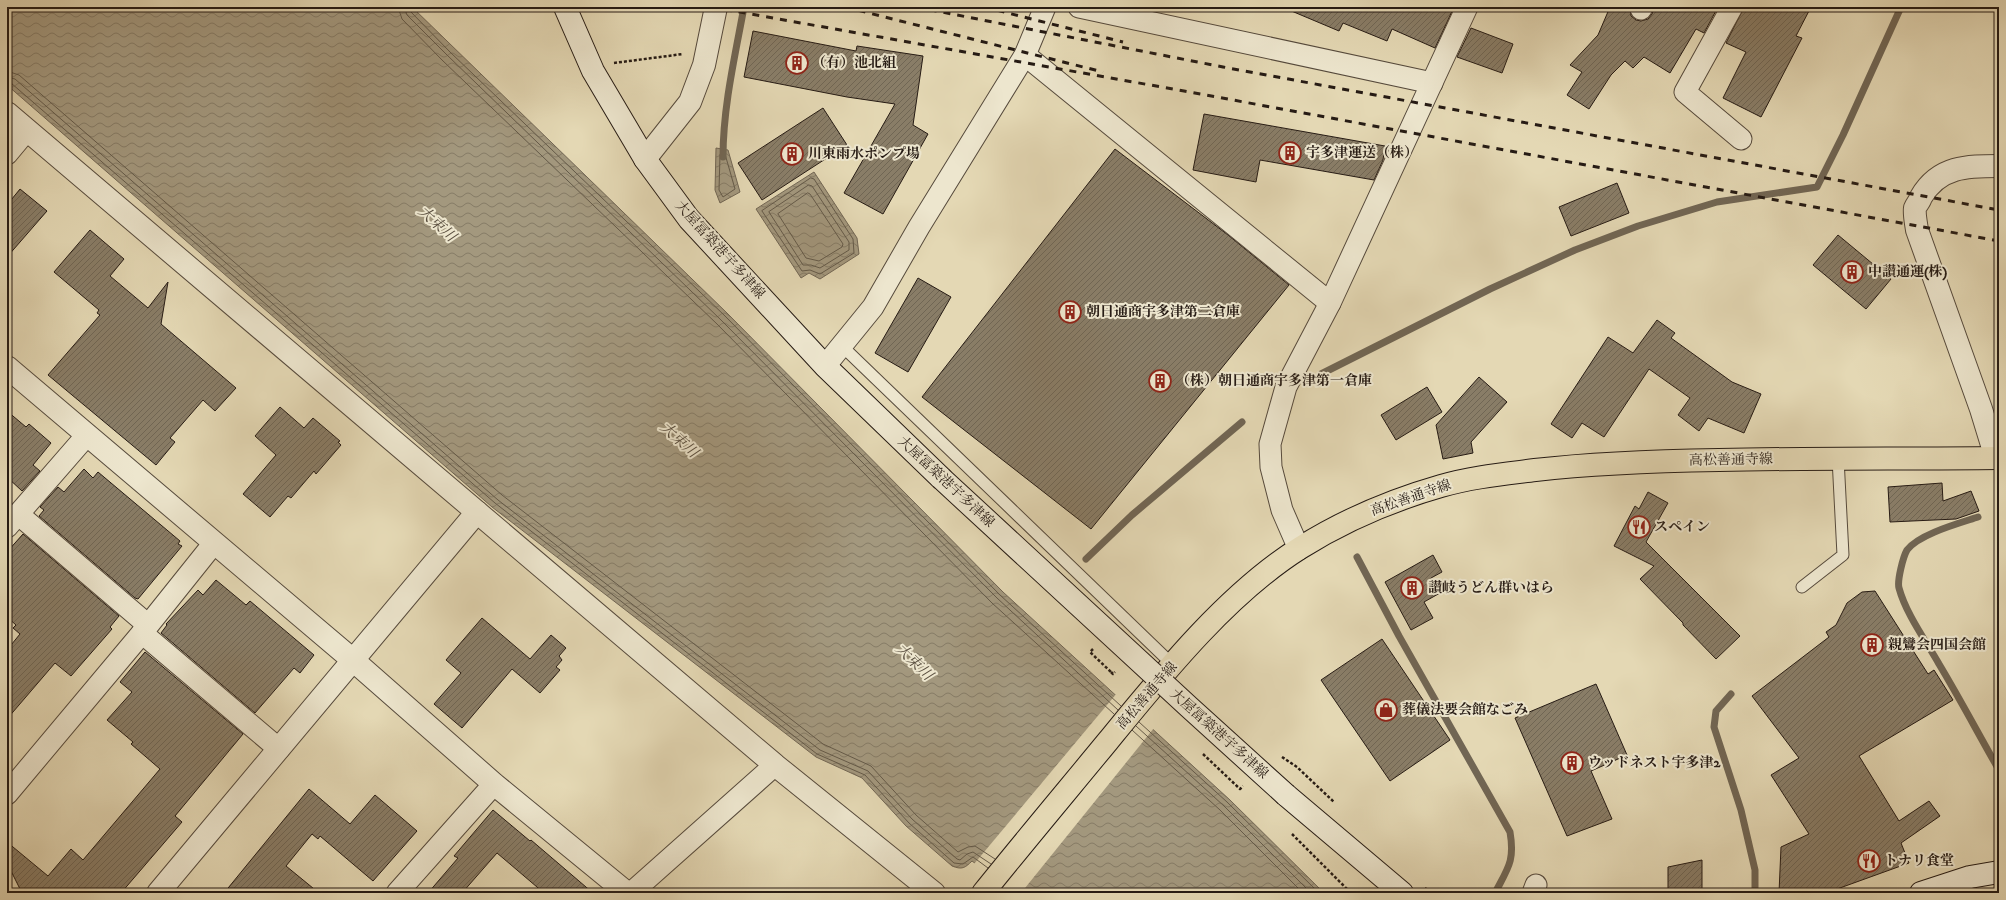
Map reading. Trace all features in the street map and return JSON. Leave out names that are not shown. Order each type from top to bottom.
[{"type":"main road","name":"高松善通寺線","points":[[988,886],[1140,702],[1219,614],[1299,549],[1351,520],[1443,485],[1498,474],[1582,465],[1671,461],[1838,458],[1998,462]]},
{"type":"street","name":"大屋冨築港宇多津線","points":[[565,7],[594,71],[645,159],[689,219],[825,366],[941,478],[1189,708],[1286,794],[1402,893]]},
{"type":"street","points":[[645,159],[690,102],[704,65],[716,7]]},
{"type":"street","points":[[825,366],[873,307],[1025,55],[1045,7]]},
{"type":"street","points":[[1079,7],[1432,83]]},
{"type":"street","points":[[1299,549],[1282,510],[1271,467],[1270,444],[1286,388],[1330,303],[1467,7]]},
{"type":"street","points":[[1732,7],[1686,92],[1741,140]]},
{"type":"street","points":[[1025,55],[1330,303]]},
{"type":"street","points":[[7,113],[775,765],[934,893]]},
{"type":"street","points":[[7,154],[27,130]]},
{"type":"street","points":[[1998,462],[1981,409],[1917,230],[1915,208],[1925,190],[1936,179],[1949,171],[1974,166],[1999,166]]},
{"type":"street","points":[[7,368],[354,661],[494,784],[627,893]]},
{"type":"street","points":[[87,435],[12,520],[145,629],[280,749]]},
{"type":"street","points":[[158,893],[354,661],[477,512]]},
{"type":"street","points":[[7,794],[145,629],[214,543]]},
{"type":"street","points":[[631,893],[775,765]]},
{"type":"street","points":[[397,893],[494,784]]},
{"type":"street","points":[[1921,893],[1970,877],[1999,872]]},
{"type":"lane","points":[[842,346],[1173,665]]},
{"type":"lane","points":[[1802,587],[1843,555],[1838,458]]},
{"type":"path","points":[[610,63],[685,54]]},
{"type":"path","points":[[1090,652],[1111,672]]},
{"type":"water","name":"大束川","points":[[7,7],[412,7],[727,313],[1003,592],[1230,800],[1324,893],[1015,893],[972,861],[963,868],[952,866],[906,826],[862,778],[816,757],[492,507],[7,85]]},
{"type":"water","points":[[716,148],[728,150],[740,192],[720,203],[715,190]]},
{"type":"water","points":[[814,172],[857,238],[859,254],[820,279],[809,273],[801,278],[756,209]]},
{"type":"pier","points":[[1117,693],[1154,728],[1021,893],[1012,893],[974,864]]},
{"type":"building","points":[[1282,7],[1454,7],[1435,48],[1392,29],[1387,41],[1343,23],[1339,31]]},
{"type":"building","points":[[1610,7],[1630,7],[1631,16],[1636,20],[1641,21],[1648,19],[1652,14],[1654,7],[1718,7],[1704,33],[1696,29],[1670,73],[1644,57],[1633,68],[1625,61],[1611,75],[1589,109],[1567,95],[1582,72],[1570,65],[1598,35]]},
{"type":"building","points":[[1744,7],[1811,7],[1796,36],[1802,38],[1761,117],[1723,98],[1746,52],[1726,43]]},
{"type":"building","points":[[1471,28],[1513,44],[1502,73],[1457,57]]},
{"type":"building","points":[[753,31],[856,51],[857,46],[923,56],[913,125],[928,134],[883,214],[844,193],[895,104],[847,97],[744,77]]},
{"type":"building","name":"川東雨水ポンプ場","points":[[823,108],[847,145],[762,200],[738,163]]},
{"type":"building","name":"宇多津運送（株）","points":[[1204,114],[1385,146],[1383,160],[1374,180],[1260,160],[1256,182],[1193,170]]},
{"type":"building","points":[[1115,149],[1228,235],[1289,285],[1091,529],[922,397]]},
{"type":"building","points":[[1617,183],[1629,213],[1571,236],[1559,207]]},
{"type":"building","points":[[20,189],[47,211],[7,257],[7,205]]},
{"type":"building","points":[[90,230],[124,259],[110,276],[148,308],[168,282],[161,324],[236,388],[215,411],[203,400],[170,438],[175,442],[156,465],[48,375],[100,315],[97,313],[99,310],[54,272]]},
{"type":"building","name":"中讃通運(株)","points":[[1838,235],[1891,279],[1866,309],[1813,265]]},
{"type":"building","points":[[918,278],[951,297],[908,372],[875,353]]},
{"type":"building","points":[[1657,320],[1675,333],[1671,338],[1732,382],[1761,394],[1744,433],[1708,418],[1699,431],[1678,415],[1690,398],[1649,369],[1604,437],[1582,423],[1572,438],[1551,424],[1608,337],[1633,353]]},
{"type":"building","points":[[1479,377],[1507,402],[1471,442],[1473,453],[1443,459],[1436,425]]},
{"type":"building","points":[[1427,387],[1442,412],[1396,440],[1381,415]]},
{"type":"building","points":[[280,407],[304,428],[313,418],[340,441],[338,442],[341,445],[316,474],[314,471],[291,498],[288,496],[270,517],[243,494],[276,455],[255,436]]},
{"type":"building","points":[[7,411],[26,427],[29,424],[51,443],[33,465],[40,471],[22,491],[7,477]]},
{"type":"building","points":[[84,469],[93,478],[98,472],[180,541],[178,544],[182,546],[138,599],[39,516],[44,510],[40,507],[58,487],[64,492]]},
{"type":"building","points":[[1942,483],[1943,501],[1971,491],[1979,511],[1956,519],[1890,522],[1888,487]]},
{"type":"building","points":[[1648,492],[1668,503],[1646,542],[1740,636],[1716,659],[1640,579],[1654,566],[1614,546],[1635,506],[1639,509]]},
{"type":"building","points":[[23,534],[119,616],[110,627],[112,629],[71,676],[55,663],[7,719],[7,650],[20,634],[13,628],[16,625],[7,617],[7,552]]},
{"type":"building","name":"讃岐うどん群いはら","points":[[1433,555],[1442,572],[1431,578],[1440,593],[1424,602],[1433,618],[1411,630],[1385,582]]},
{"type":"building","points":[[216,580],[246,605],[250,601],[314,655],[300,673],[294,668],[255,713],[161,633],[167,625],[166,624],[198,590],[203,595]]},
{"type":"building","points":[[1875,591],[1928,674],[1934,670],[1953,700],[1859,756],[1899,821],[1929,801],[1940,816],[1901,843],[1909,863],[1826,893],[1779,893],[1781,847],[1809,834],[1771,775],[1799,758],[1752,696],[1829,637],[1826,632],[1836,625],[1847,603],[1862,592]]},
{"type":"building","points":[[482,618],[530,659],[551,635],[566,648],[559,656],[562,660],[556,667],[560,670],[540,693],[512,669],[462,728],[434,704],[461,673],[446,660]]},
{"type":"building","name":"葬儀法要会館なごみ","points":[[1382,639],[1450,740],[1390,781],[1321,680]]},
{"type":"building","points":[[145,652],[243,734],[175,816],[182,822],[121,893],[22,893],[7,863],[7,842],[48,876],[71,849],[83,860],[160,769],[131,744],[133,742],[107,720],[132,692],[120,682]]},
{"type":"building","name":"ウッドネスト宇多津2","points":[[1596,684],[1627,755],[1591,771],[1612,819],[1567,836],[1515,718]]},
{"type":"building","points":[[309,789],[350,824],[375,795],[417,831],[373,881],[320,836],[318,839],[312,834],[286,866],[319,893],[224,893]]},
{"type":"building","points":[[493,810],[593,893],[544,893],[497,853],[462,893],[428,893],[458,858],[454,856]]},
{"type":"building","points":[[1702,860],[1702,893],[1668,893],[1668,867]]},
{"type":"waterway","points":[[723,157],[727,100],[744,7]]},
{"type":"waterway","points":[[1321,374],[1490,289],[1575,250],[1638,226],[1717,202],[1817,187],[1843,135],[1901,7]]},
{"type":"waterway","points":[[1086,559],[1132,515],[1242,422]]},
{"type":"waterway","points":[[1978,517],[1930,534],[1913,544],[1907,550],[1904,558],[1899,588],[1906,608],[1999,770]]},
{"type":"waterway","points":[[1357,557],[1399,636],[1510,832],[1512,850],[1511,857],[1507,870],[1495,893]]},
{"type":"waterway","points":[[1731,694],[1716,711],[1714,727],[1741,810],[1755,870],[1755,893]]},
{"type":"railway","points":[[711,7],[1184,91],[1999,241]]},
{"type":"railway","points":[[845,7],[1103,72]]},
{"type":"railway","points":[[916,7],[1223,67],[1999,210]]},
{"type":"railway","points":[[984,7],[1123,42]]},
{"type":"place","name":"（有）池北組","points":[[797,63]]},
{"type":"place","name":"宇多津運送（株）","points":[[1290,153]]},
{"type":"place","name":"川東雨水ポンプ場","points":[[792,154]]},
{"type":"place","name":"中讃通運(株)","points":[[1852,272]]},
{"type":"place","name":"朝日通商宇多津第二倉庫","points":[[1070,312]]},
{"type":"place","name":"（株）朝日通商宇多津第一倉庫","points":[[1160,381]]},
{"type":"place","name":"スペイン","points":[[1639,527]]},
{"type":"place","name":"讃岐うどん群いはら","points":[[1412,588]]},
{"type":"place","name":"親鸞会四国会館","points":[[1872,645]]},
{"type":"place","name":"葬儀法要会館なごみ","points":[[1386,710]]},
{"type":"place","name":"ウッドネスト宇多津2","points":[[1572,763]]},
{"type":"place","name":"トナリ食堂","points":[[1869,861]]}]
